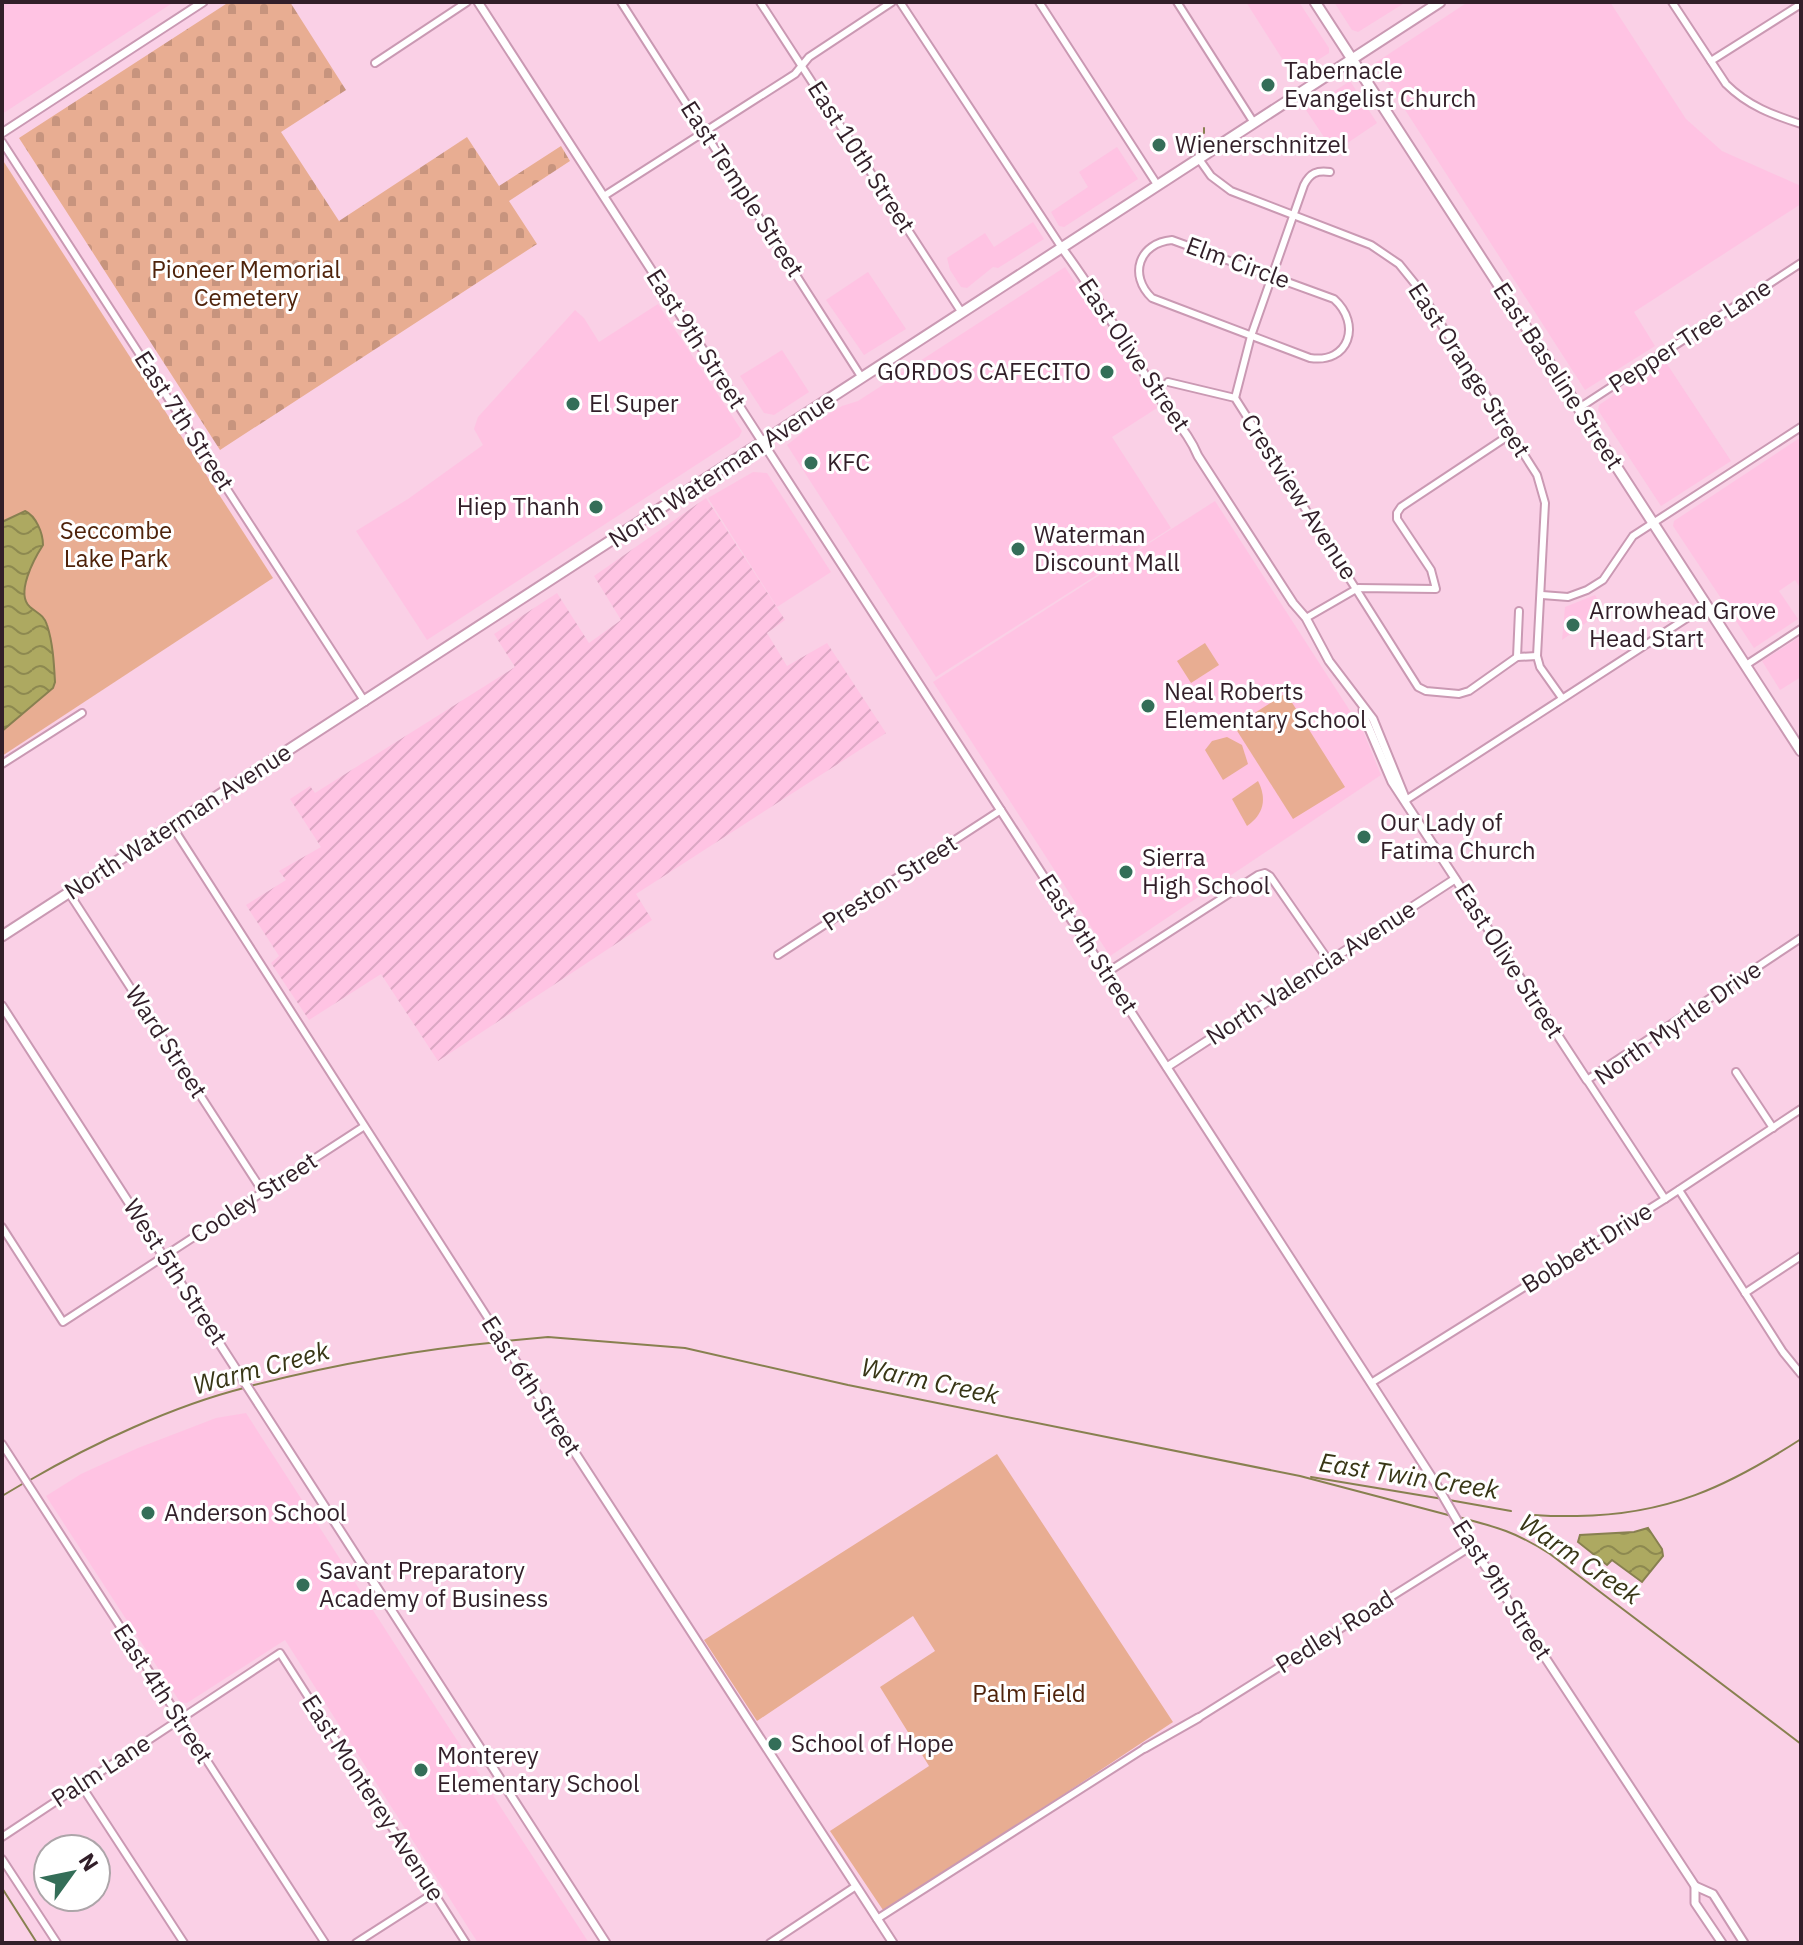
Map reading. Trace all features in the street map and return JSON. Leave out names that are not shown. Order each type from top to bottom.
[{"type":"main road","name":"East Baseline Street","points":[[1315,2],[1801,751]]},
{"type":"main road","name":"North Waterman Avenue","points":[[2,936],[1440,2]]},
{"type":"street","points":[[2,133],[202,2]]},
{"type":"street","points":[[375,63],[467,2]]},
{"type":"street","name":"East 9th Street","points":[[478,2],[1371,1383],[1472,1546],[1695,1886],[1713,1894],[1744,1943]]},
{"type":"street","name":"East Temple Street","points":[[621,2],[862,378]]},
{"type":"street","name":"East 10th Street","points":[[760,2],[962,313]]},
{"type":"street","points":[[604,196],[795,74],[809,57],[892,2]]},
{"type":"street","name":"East Olive Street","points":[[900,2],[1138,360],[1159,397],[1186,431],[1198,456],[1293,603],[1306,618],[1329,661],[1363,710],[1392,782],[1587,1080]]},
{"type":"street","points":[[1039,2],[1158,186]]},
{"type":"street","points":[[1177,2],[1254,123]]},
{"type":"street","points":[[1672,2],[1738,96],[1769,113],[1801,124]]},
{"type":"street","points":[[1711,61],[1801,4]]},
{"type":"street","name":"East 7th Street","points":[[2,142],[365,702]]},
{"type":"street","name":"East Orange Street","points":[[1199,159],[1220,184],[1371,245],[1399,264],[1416,285],[1537,475],[1545,503],[1537,656]]},
{"type":"street","points":[[1235,398],[1251,336],[1307,177],[1321,171],[1330,172]]},
{"type":"street","name":"Elm Circle","points":[[1177,240],[1338,302],[1348,317],[1349,337],[1336,354],[1319,359],[1251,336],[1152,298],[1139,279],[1141,259],[1155,244],[1177,240]]},
{"type":"street","name":"Pepper Tree Lane","points":[[1579,408],[1801,263]]},
{"type":"street","name":"Crestview Avenue","points":[[1168,382],[1235,398],[1358,588],[1436,589],[1431,570],[1397,519],[1397,513],[1401,507],[1511,434]]},
{"type":"street","points":[[1542,595],[1568,597],[1603,580],[1615,567],[1626,544],[1653,523],[1801,427]]},
{"type":"street","points":[[1306,618],[1358,588],[1418,687],[1426,691],[1459,694],[1469,691],[1517,657],[1537,656],[1540,667],[1562,698]]},
{"type":"street","points":[[1406,800],[1707,605]]},
{"type":"street","points":[[1517,657],[1519,611]]},
{"type":"street","points":[[1746,665],[1801,629]]},
{"type":"street","points":[[2,764],[82,713]]},
{"type":"street","name":"Preston Street","points":[[778,955],[1001,810]]},
{"type":"street","name":"East 6th Street","points":[[172,826],[363,1127],[893,1943]]},
{"type":"street","points":[[1106,973],[1265,873],[1329,961]]},
{"type":"street","name":"North Valencia Avenue","points":[[1167,1067],[1455,879]]},
{"type":"street","name":"Ward Street","points":[[69,893],[263,1192]]},
{"type":"street","name":"North Myrtle Drive","points":[[1665,1199],[1587,1080],[1801,938]]},
{"type":"street","name":"West 5th Street","points":[[2,1006],[606,1943]]},
{"type":"street","points":[[1736,1072],[1773,1128]]},
{"type":"street","name":"Bobbett Drive","points":[[1371,1383],[1665,1199],[1801,1109]]},
{"type":"street","name":"Cooley Street","points":[[2,1227],[63,1322],[363,1127]]},
{"type":"street","points":[[1679,1190],[1783,1352],[1801,1374]]},
{"type":"street","points":[[1745,1293],[1801,1256]]},
{"type":"street","name":"East 4th Street","points":[[2,1444],[325,1943]]},
{"type":"street","name":"Pedley Road","points":[[1198,1718],[1472,1546]]},
{"type":"street","name":"Palm Lane","points":[[2,1837],[280,1653]]},
{"type":"street","name":"East Monterey Avenue","points":[[280,1653],[466,1943]]},
{"type":"street","points":[[877,1919],[1145,1748],[1198,1718]]},
{"type":"street","points":[[81,1785],[184,1943]]},
{"type":"street","points":[[2,1859],[57,1943]]},
{"type":"street","points":[[770,1943],[856,1886]]},
{"type":"street","name":"East 9th Street","points":[[1695,1886],[1695,1903],[1722,1943]]},
{"type":"street","points":[[356,1943],[434,1893]]},
{"type":"shaded area","points":[[2,2],[174,2],[2,114]]},
{"type":"shaded area","points":[[1246,2],[1299,2],[1329,48],[1329,53],[1293,76]]},
{"type":"shaded area","points":[[1334,2],[1406,2],[1358,32],[1352,30]]},
{"type":"shaded area","points":[[1468,2],[1610,2],[1686,119],[1722,151],[1801,186],[1801,204],[1634,312],[1655,346],[1585,390],[1375,63]]},
{"type":"shaded area","points":[[1350,81],[1377,123],[1334,152],[1306,110]]},
{"type":"shaded area","points":[[1117,147],[1138,179],[1064,227],[1059,226],[1051,212],[1088,187],[1079,172]]},
{"type":"shaded area","points":[[1033,222],[1044,239],[998,268],[993,267],[967,288],[961,287],[950,270],[947,258],[985,233],[994,247]]},
{"type":"shaded area","points":[[1065,267],[1157,408],[1112,437],[1171,528],[936,677],[787,445],[817,421],[842,406],[858,401]]},
{"type":"shaded area","points":[[868,272],[906,329],[864,355],[826,300]]},
{"type":"shaded area","points":[[658,304],[742,431],[739,437],[427,640],[356,531],[408,499],[483,445],[474,429],[478,417],[575,310],[599,342]]},
{"type":"shaded area","points":[[782,350],[809,392],[774,415],[764,413],[740,376]]},
{"type":"shaded area","points":[[1665,361],[1731,461],[1661,506],[1598,410],[1599,405]]},
{"type":"shaded area","points":[[1801,437],[1801,589],[1795,580],[1779,591],[1798,619],[1754,648],[1673,526],[1674,521]]},
{"type":"shaded area","points":[[753,472],[767,473],[831,572],[777,607],[708,498]]},
{"type":"shaded area","points":[[706,498],[785,620],[767,633],[787,666],[827,643],[886,733],[636,894],[652,920],[438,1061],[381,974],[309,1020],[271,963],[279,956],[246,905],[286,880],[279,871],[321,847],[290,799],[310,786],[315,793],[515,667],[494,634],[557,593],[589,643],[621,620],[594,576]]},
{"type":"shaded area","name":"Neal Roberts Elementary School","points":[[1215,501],[1363,731],[1381,775],[1110,956],[933,682]]},
{"type":"shaded area","name":"Arrowhead Grove Head Start","points":[[1595,595],[1604,610],[1562,640],[1565,607]]},
{"type":"shaded area","points":[[1801,636],[1801,677],[1780,690],[1762,661]]},
{"type":"shaded area","points":[[246,1413],[589,1943],[478,1943],[285,1640],[187,1703],[180,1702],[46,1496],[81,1474],[138,1448],[216,1418]]},
{"type":"green space","name":"Pioneer Memorial Cemetery","points":[[229,2],[290,2],[346,90],[281,132],[339,221],[467,137],[499,186],[561,146],[570,161],[509,201],[537,244],[220,450],[19,138]]},
{"type":"green space","name":"Seccombe Lake Park","points":[[2,159],[273,578],[2,756]]},
{"type":"green space","points":[[1205,643],[1219,665],[1191,683],[1177,661]]},
{"type":"green space","points":[[1286,693],[1345,787],[1293,819],[1234,726]]},
{"type":"green space","points":[[1227,737],[1242,745],[1248,764],[1223,780],[1205,750],[1212,741]]},
{"type":"green space","points":[[1258,781],[1262,806],[1247,826],[1232,799]]},
{"type":"green space","name":"Palm Field","points":[[997,1454],[1173,1722],[885,1913],[830,1831],[929,1766],[880,1687],[935,1651],[913,1616],[757,1721],[704,1640]]},
{"type":"water","points":[[25,511],[38,525],[43,545],[28,576],[24,594],[30,607],[42,616],[47,625],[55,682],[53,688],[2,731],[2,522]]},
{"type":"water","points":[[1648,1528],[1662,1549],[1663,1556],[1642,1582],[1612,1560],[1607,1565],[1578,1542],[1580,1535],[1634,1532]]},
{"type":"waterway","points":[[1204,128],[1204,133]]},
{"type":"waterway","name":"Warm Creek","points":[[505,1341],[548,1337],[685,1348],[848,1385],[1300,1476],[1452,1516]]},
{"type":"waterway","name":"Warm Creek","points":[[250,1386],[373,1359],[499,1342]]},
{"type":"waterway","name":"Warm Creek","points":[[30,1480],[134,1427],[244,1388]]},
{"type":"waterway","name":"East Twin Creek","points":[[1528,1514],[1609,1514],[1668,1504],[1721,1484],[1801,1439]]},
{"type":"waterway","name":"East Twin Creek","points":[[1311,1477],[1443,1499]]},
{"type":"waterway","name":"Warm Creek","points":[[2,1496],[24,1483]]},
{"type":"waterway","name":"East Twin Creek","points":[[1449,1500],[1511,1511]]},
{"type":"waterway","name":"Warm Creek","points":[[1458,1517],[1506,1531],[1550,1554],[1801,1744]]},
{"type":"waterway","points":[[2,1888],[37,1943]]},
{"type":"place","name":"Tabernacle Evangelist Church","points":[[1268,85]]},
{"type":"place","name":"Wienerschnitzel","points":[[1159,145]]},
{"type":"place","name":"GORDOS CAFECITO","points":[[1107,372]]},
{"type":"place","name":"El Super","points":[[573,404]]},
{"type":"place","name":"KFC","points":[[811,463]]},
{"type":"place","name":"Hiep Thanh","points":[[596,507]]},
{"type":"place","name":"Waterman Discount Mall","points":[[1018,549]]},
{"type":"place","name":"Arrowhead Grove Head Start","points":[[1573,625]]},
{"type":"place","name":"Neal Roberts Elementary School","points":[[1148,706]]},
{"type":"place","name":"Our Lady of Fatima Church","points":[[1364,837]]},
{"type":"place","name":"Sierra High School","points":[[1126,872]]},
{"type":"place","name":"Anderson School","points":[[148,1513]]},
{"type":"place","name":"Savant Preparatory Academy of Business","points":[[303,1585]]},
{"type":"place","name":"School of Hope","points":[[775,1744]]},
{"type":"place","name":"Monterey Elementary School","points":[[421,1770]]}]
